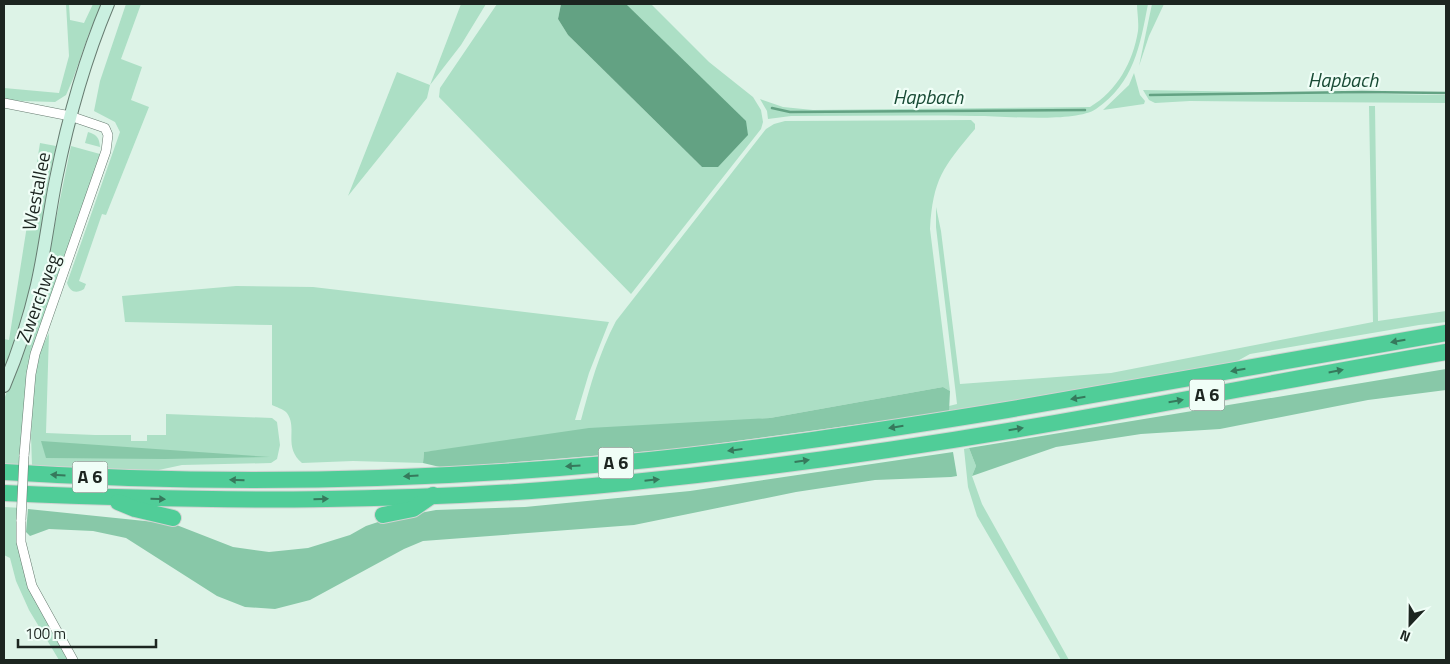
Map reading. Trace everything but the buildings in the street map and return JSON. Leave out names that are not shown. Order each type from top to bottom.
[{"type":"highway","name":"A 6","points":[[4,472],[76,476],[276,480],[509,471],[616,463],[728,451],[944,420],[1446,333]]},
{"type":"highway","name":"A 6","points":[[4,493],[183,500],[282,500],[433,495],[620,484],[718,473],[945,441],[1092,417],[1446,352]]},
{"type":"highway","points":[[383,515],[413,509],[433,495]]},
{"type":"highway","points":[[110,498],[135,509],[174,518]]},
{"type":"main road","name":"Westallee","points":[[4,386],[25,329],[37,284],[70,116],[94,36],[108,4]]},
{"type":"street","points":[[4,103],[70,116]]},
{"type":"street","name":"Zwerchweg","points":[[70,116],[105,128],[108,135],[106,152],[35,354],[30,374],[24,456],[21,542],[32,586],[73,660]]},
{"type":"shaded area","points":[[66,4],[69,4],[70,20],[84,23],[93,4],[102,4],[66,95],[55,102],[4,99],[4,88],[59,93],[69,56]]},
{"type":"shaded area","points":[[126,4],[141,4],[121,59],[142,67],[131,100],[149,107],[106,215],[102,214],[79,281],[86,284],[84,289],[76,292],[67,283],[120,132],[115,122],[94,111],[100,81]]},
{"type":"shaded area","points":[[461,4],[486,4],[461,45],[430,85]]},
{"type":"shaded area","points":[[497,4],[561,4],[558,19],[568,35],[702,167],[630,9],[626,4],[651,4],[709,62],[753,97],[761,110],[763,122],[761,129],[631,294],[439,97],[440,88]]},
{"type":"shaded area","points":[[561,4],[626,4],[746,121],[748,135],[718,167],[702,167],[568,35],[558,19]]},
{"type":"shaded area","points":[[1137,4],[1148,4],[1138,49],[1127,75],[1109,99],[1096,109],[1086,113],[1072,116],[1039,118],[791,116],[768,119],[767,111],[760,99],[783,107],[813,110],[1090,107],[1116,84],[1128,64],[1136,43],[1138,31]]},
{"type":"shaded area","points":[[1152,4],[1164,4],[1149,36],[1139,66]]},
{"type":"shaded area","points":[[397,72],[430,85],[427,98],[348,196]]},
{"type":"shaded area","points":[[1134,73],[1140,95],[1145,101],[1144,104],[1103,110],[1129,85]]},
{"type":"shaded area","points":[[1143,90],[1446,95],[1446,103],[1190,101],[1155,103],[1149,100]]},
{"type":"shaded area","points":[[1369,106],[1375,106],[1378,321],[1446,311],[1446,322],[1250,354],[1232,364],[949,412],[949,406],[957,404],[936,227],[936,207],[941,231],[960,384],[1111,373],[1373,322]]},
{"type":"shaded area","points":[[971,120],[975,124],[975,129],[947,164],[937,185],[931,212],[930,229],[950,391],[943,387],[770,418],[424,452],[423,463],[353,461],[302,463],[296,457],[293,450],[290,418],[285,411],[272,405],[272,325],[125,322],[122,296],[236,286],[313,287],[609,322],[589,373],[575,420],[581,420],[600,357],[616,321],[766,129],[774,124],[785,121]]},
{"type":"shaded area","points":[[88,132],[97,137],[100,147],[85,143]]},
{"type":"shaded area","points":[[40,143],[56,146],[33,282],[9,362],[4,365],[4,339],[9,340]]},
{"type":"shaded area","points":[[71,146],[100,154],[31,355],[21,466],[4,464],[4,400],[43,282]]},
{"type":"shaded area","points":[[49,333],[46,433],[131,435],[131,441],[147,441],[147,435],[166,435],[166,414],[272,418],[277,422],[280,445],[277,459],[271,463],[182,465],[154,471],[32,466],[31,435],[34,376],[38,355]]},
{"type":"shaded area","points":[[1446,369],[1446,390],[1368,400],[1220,429],[1141,434],[1056,447],[972,476],[976,466],[969,448]]},
{"type":"shaded area","points":[[943,387],[950,391],[949,412],[677,449],[444,468],[423,463],[424,452],[589,428],[770,418]]},
{"type":"shaded area","points":[[41,441],[270,457],[165,459],[46,458]]},
{"type":"shaded area","points":[[969,448],[976,466],[972,476],[982,504],[1069,660],[1061,660],[977,516],[968,487],[964,449]]},
{"type":"shaded area","points":[[953,452],[957,476],[875,480],[796,492],[634,525],[423,541],[404,549],[310,600],[275,609],[245,607],[217,596],[126,538],[93,531],[49,529],[30,536],[26,532],[28,509],[174,524],[233,547],[269,552],[308,548],[350,535],[366,526],[387,519],[436,510],[525,507],[690,491]]},
{"type":"shaded area","points":[[4,507],[22,508],[21,543],[32,586],[73,660],[59,660],[29,610],[16,581],[10,558],[4,555]]},
{"type":"waterway","name":"Hapbach","points":[[1150,95],[1362,92],[1446,93]]},
{"type":"waterway","name":"Hapbach","points":[[772,108],[790,112],[1085,110]]}]
